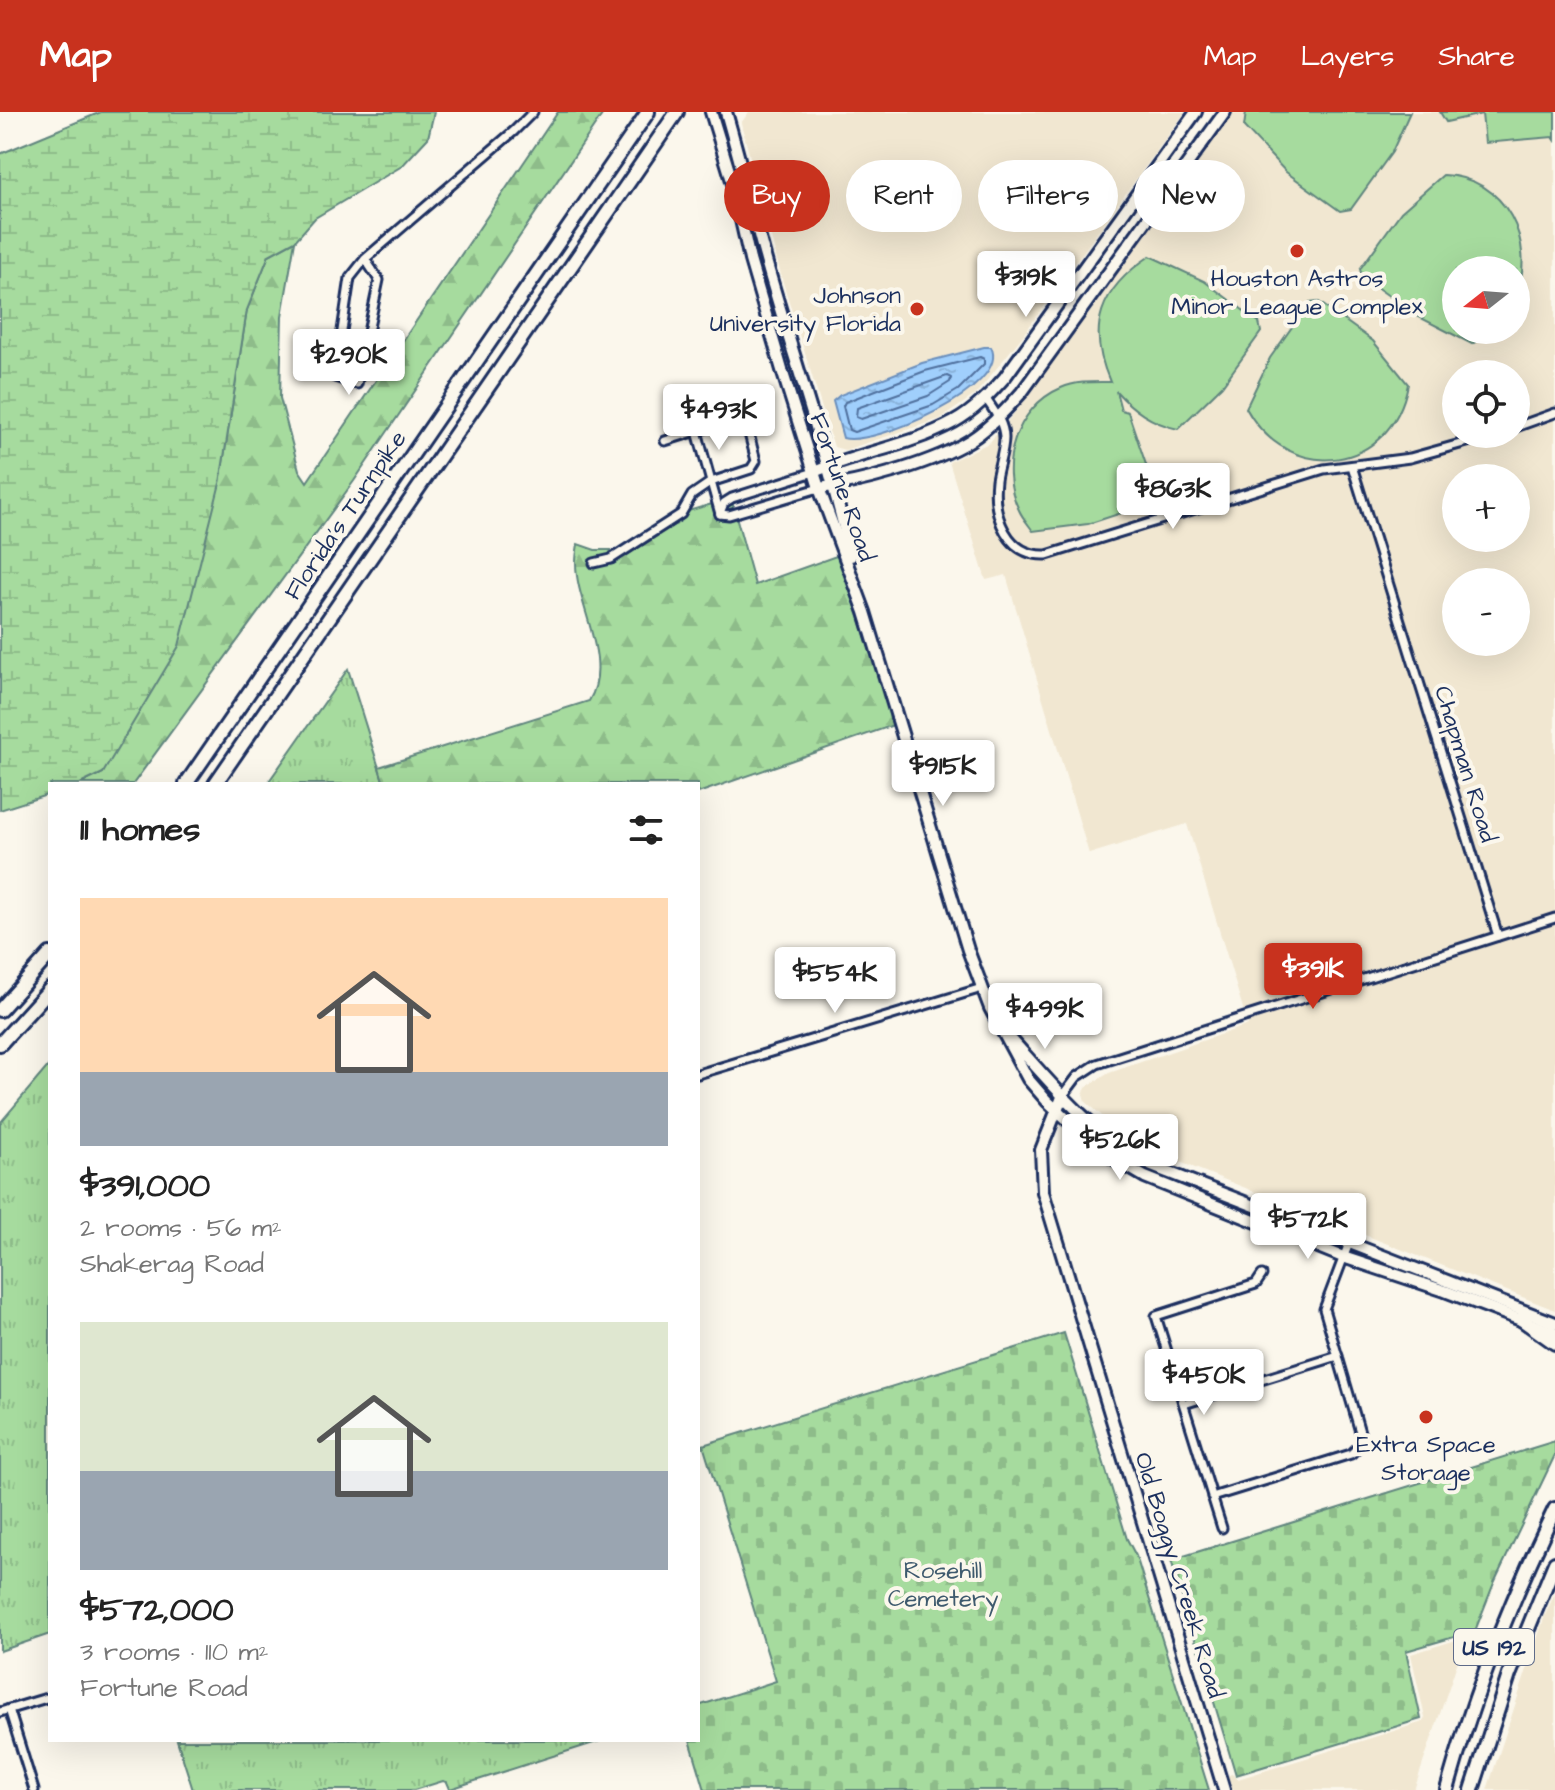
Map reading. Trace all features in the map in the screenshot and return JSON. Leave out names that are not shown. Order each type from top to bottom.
[{"type":"highway","name":"Florida's Turnpike","points":[[187,782],[648,112]]},
{"type":"highway","name":"Florida's Turnpike","points":[[216,782],[677,112]]},
{"type":"highway","points":[[0,1010],[48,956]]},
{"type":"highway","points":[[0,1044],[48,991]]},
{"type":"highway","points":[[1521,1319],[1555,1343]]},
{"type":"highway","name":"US 192","points":[[1447,1790],[1502,1626],[1555,1509]]},
{"type":"highway","name":"US 192","points":[[1472,1790],[1509,1675],[1555,1563]]},
{"type":"main road","name":"Fortune Road","points":[[711,112],[782,370],[819,488],[860,597],[982,988],[1028,1079],[1056,1110],[1111,1157],[1145,1177],[1343,1257],[1555,1333]]},
{"type":"main road","name":"Fortune Road","points":[[726,112],[834,486],[860,597]]},
{"type":"main road","points":[[814,472],[932,431],[955,421],[986,399],[1196,112]]},
{"type":"main road","points":[[819,488],[928,459],[963,444],[998,417],[1022,392],[1225,112]]},
{"type":"main road","name":"Fortune Road","points":[[1002,1030],[1062,1097],[1121,1149],[1152,1166],[1555,1323]]},
{"type":"main road","name":"Old Boggy Creek Road","points":[[1062,1097],[1041,1150],[1043,1192],[1224,1790]]},
{"type":"street","points":[[365,259],[379,280],[357,384],[335,377],[350,278],[365,259],[533,112]]},
{"type":"street","points":[[782,370],[797,366]]},
{"type":"street","points":[[986,399],[998,417],[1004,436],[996,483],[999,515],[1005,534],[1017,548],[1032,556],[1047,555],[1324,469],[1410,458],[1446,448]]},
{"type":"street","points":[[1530,422],[1555,413]]},
{"type":"street","points":[[594,563],[611,559],[681,514],[692,495],[711,482],[751,469],[756,461],[746,422],[741,417],[665,441]]},
{"type":"street","points":[[697,431],[720,514]]},
{"type":"street","name":"Chapman Road","points":[[1352,466],[1498,936]]},
{"type":"street","points":[[720,514],[724,503],[732,498],[814,472]]},
{"type":"street","points":[[720,514],[729,515],[819,488]]},
{"type":"street","points":[[1062,1097],[1077,1077],[1097,1064],[1555,918]]},
{"type":"street","points":[[700,1073],[982,988]]},
{"type":"street","points":[[1212,1497],[1351,1454],[1360,1445],[1360,1432],[1324,1309],[1349,1243]]},
{"type":"street","points":[[1222,1528],[1156,1316],[1256,1284],[1262,1275]]},
{"type":"street","points":[[1184,1404],[1338,1356]]},
{"type":"street","points":[[0,1712],[48,1698]]},
{"type":"street","points":[[9,1709],[34,1790]]},
{"type":"shaded area","name":"Johnson University Florida","points":[[749,112],[1185,112],[1150,160],[1134,160],[1134,182],[1118,204],[1118,160],[978,160],[978,232],[1098,232],[1021,338],[975,395],[940,419],[845,450],[834,447],[770,232],[830,232],[830,160],[751,160],[741,123]]},
{"type":"shaded area","points":[[1232,112],[1555,112],[1555,1310],[1157,1153],[1115,1127],[1085,1101],[1083,1094],[1086,1087],[1109,1073],[1248,1025],[1187,824],[1089,854],[1006,575],[986,580],[949,462],[989,443],[1016,411],[1145,232],[1245,232],[1245,160],[1197,160]]},
{"type":"shaded area","points":[[1555,1593],[1555,1790],[1487,1790],[1545,1615]]},
{"type":"shaded area","points":[[1466,1637],[1414,1790],[1229,1790],[1225,1776],[1232,1774],[1238,1779],[1423,1722],[1425,1718],[1411,1654]]},
{"type":"green space","points":[[101,112],[434,112],[428,138],[402,166],[315,218],[295,241],[269,255],[247,310],[220,483],[179,646],[103,773],[84,782],[48,782],[48,795],[0,810],[0,154]]},
{"type":"green space","points":[[558,112],[604,112],[354,481],[134,782],[84,782],[103,773],[220,483],[247,310],[269,255],[295,241],[282,316],[280,398],[299,470],[307,482]]},
{"type":"green space","points":[[1246,112],[1410,112],[1392,152],[1351,209],[1340,211],[1286,172],[1244,127]]},
{"type":"green space","points":[[1440,112],[1555,112],[1555,140],[1553,137],[1485,143],[1482,114],[1446,122]]},
{"type":"green space","points":[[1443,175],[1465,179],[1484,187],[1511,216],[1519,235],[1522,256],[1442,256],[1442,329],[1417,316],[1362,277],[1360,269],[1401,212]]},
{"type":"green space","points":[[1150,256],[1204,281],[1259,322],[1261,332],[1222,386],[1178,429],[1143,415],[1116,391],[1121,410],[1128,412],[1156,494],[1152,503],[1088,524],[1033,531],[1020,513],[1010,475],[1011,457],[1022,423],[1045,397],[1061,388],[1086,382],[1110,382],[1099,344],[1102,311],[1119,282]]},
{"type":"green space","points":[[1319,302],[1373,341],[1408,384],[1398,414],[1382,436],[1361,451],[1337,459],[1312,458],[1287,450],[1265,433],[1246,408],[1270,358],[1309,303]]},
{"type":"green space","points":[[731,498],[755,585],[839,555],[894,725],[700,792],[700,782],[383,782],[379,767],[589,701],[596,685],[598,668],[578,580],[578,544],[595,550],[611,550],[609,556],[589,560],[591,568],[614,563],[683,519],[688,511],[712,504],[716,519],[725,517],[721,501]]},
{"type":"green space","points":[[348,669],[383,782],[268,782]]},
{"type":"green space","points":[[48,1066],[48,1635],[0,1651],[0,1123]]},
{"type":"green space","name":"Rosehill Cemetery","points":[[1064,1333],[1209,1790],[705,1790],[691,1742],[700,1742],[700,1705],[776,1681],[703,1445]]},
{"type":"green space","points":[[1555,1441],[1555,1455],[1494,1583],[1475,1631],[1406,1651],[1421,1719],[1236,1775],[1171,1560]]},
{"type":"green space","points":[[178,1742],[597,1742],[450,1789],[443,1781],[414,1790],[193,1790]]},
{"type":"water","points":[[991,347],[992,363],[981,379],[962,396],[909,424],[859,438],[843,438],[833,401],[840,395],[922,363]]},
{"type":"place","name":"Houston Astros Minor League Complex","points":[[1297,251]]},
{"type":"place","name":"Johnson University Florida","points":[[917,309]]},
{"type":"place","name":"Extra Space Storage","points":[[1426,1417]]}]
